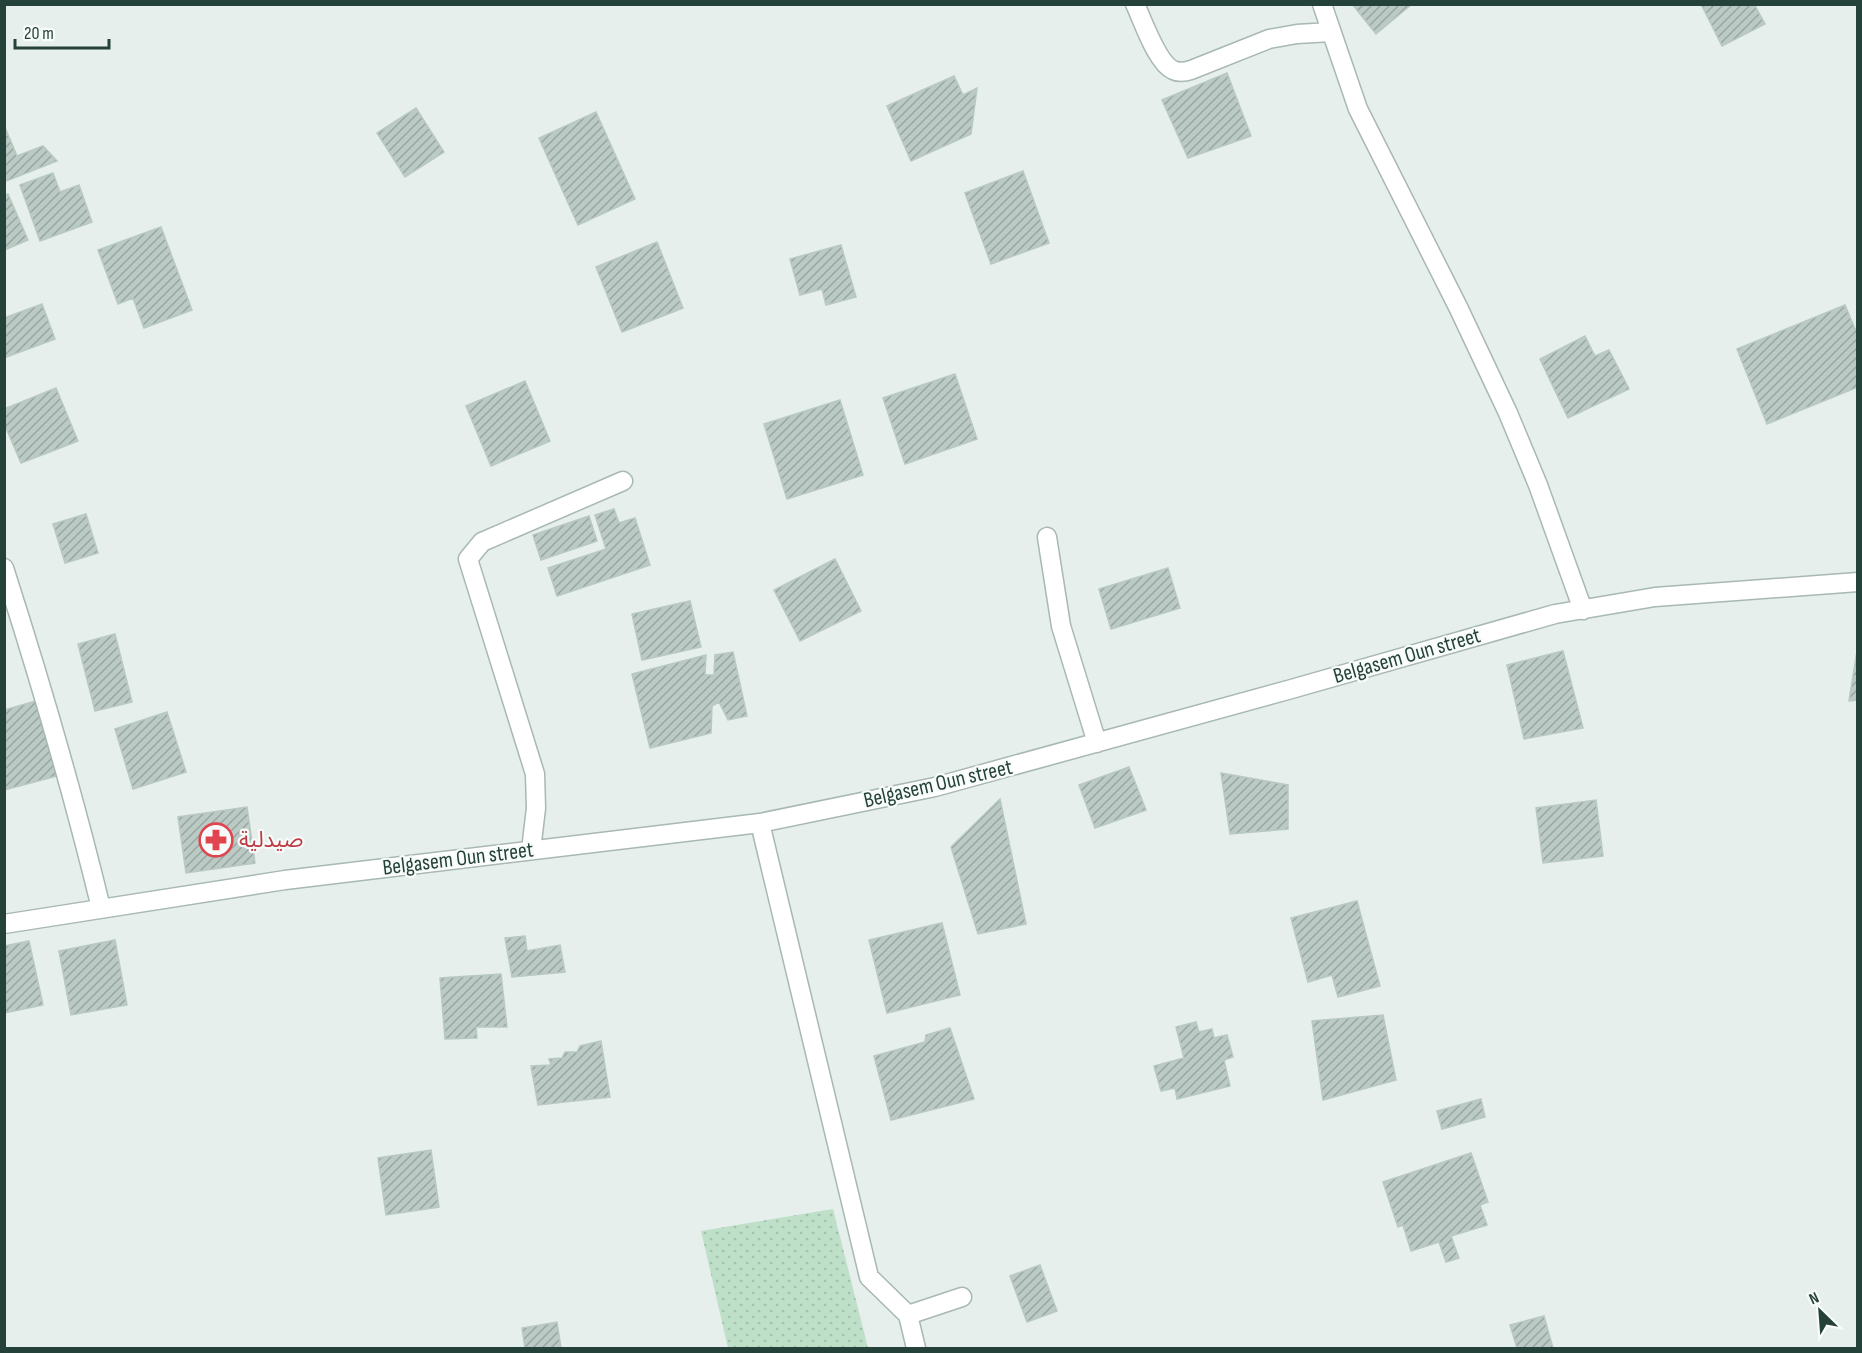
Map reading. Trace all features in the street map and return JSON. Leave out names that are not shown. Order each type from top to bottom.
[{"type":"street","points":[[1135,4],[1162,61],[1174,71],[1191,70],[1269,39],[1297,34],[1331,32]]},
{"type":"street","points":[[1322,4],[1362,117],[1458,307],[1508,413],[1538,485],[1583,610]]},
{"type":"street","points":[[531,850],[536,808],[534,774],[468,559],[482,542],[623,481]]},
{"type":"street","points":[[1047,537],[1061,626],[1097,743]]},
{"type":"street","points":[[4,568],[46,700],[101,908]]},
{"type":"street","name":"Belgasem Oun street","points":[[4,924],[285,880],[760,823],[935,787],[1555,614],[1655,597],[1857,582]]},
{"type":"street","points":[[760,823],[869,1277],[908,1315],[916,1348]]},
{"type":"street","points":[[908,1315],[962,1298]]},
{"type":"green space","points":[[833,1209],[868,1348],[728,1348],[701,1231]]},
{"type":"building","points":[[1352,4],[1412,4],[1376,34]]},
{"type":"building","points":[[1701,4],[1754,4],[1765,24],[1722,46]]},
{"type":"building","points":[[1227,73],[1251,136],[1188,158],[1162,100]]},
{"type":"building","points":[[954,76],[963,95],[977,88],[971,134],[911,161],[887,106]]},
{"type":"building","points":[[416,108],[444,152],[405,177],[377,133]]},
{"type":"building","points":[[596,112],[635,199],[578,225],[539,138]]},
{"type":"building","points":[[4,125],[17,156],[43,146],[57,161],[4,182]]},
{"type":"building","points":[[1023,171],[1049,243],[991,264],[965,193]]},
{"type":"building","points":[[53,173],[60,192],[79,185],[92,222],[40,241],[20,185]]},
{"type":"building","points":[[8,194],[28,240],[4,250],[4,195]]},
{"type":"building","points":[[161,227],[192,310],[144,328],[133,298],[118,304],[98,250]]},
{"type":"building","points":[[657,242],[683,308],[622,332],[596,267]]},
{"type":"building","points":[[841,245],[856,297],[826,305],[822,289],[800,295],[790,259]]},
{"type":"building","points":[[42,304],[55,339],[4,358],[4,318]]},
{"type":"building","points":[[1845,305],[1855,329],[1858,328],[1858,387],[1767,424],[1737,349]]},
{"type":"building","points":[[1585,336],[1595,356],[1609,350],[1629,389],[1568,418],[1540,359]]},
{"type":"building","points":[[955,374],[977,439],[905,464],[883,398]]},
{"type":"building","points":[[525,381],[550,441],[491,466],[466,406]]},
{"type":"building","points":[[56,388],[78,441],[21,463],[4,423],[4,409]]},
{"type":"building","points":[[840,400],[863,475],[787,499],[764,424]]},
{"type":"building","points":[[614,509],[619,523],[635,518],[650,565],[557,596],[548,568],[606,549],[595,515]]},
{"type":"building","points":[[86,514],[98,553],[65,563],[53,524]]},
{"type":"building","points":[[589,516],[597,541],[541,560],[533,535]]},
{"type":"building","points":[[835,559],[861,611],[800,641],[774,590]]},
{"type":"building","points":[[1168,568],[1180,608],[1111,629],[1099,589]]},
{"type":"building","points":[[690,601],[701,647],[642,660],[632,614]]},
{"type":"building","points":[[115,634],[132,702],[95,711],[78,644]]},
{"type":"building","points":[[1563,651],[1583,728],[1524,739],[1507,665]]},
{"type":"building","points":[[1857,651],[1858,700],[1849,701]]},
{"type":"building","points":[[733,652],[747,716],[728,720],[719,702],[712,706],[711,733],[650,748],[632,674],[706,655],[705,675],[714,675],[715,655]]},
{"type":"building","points":[[36,701],[57,776],[4,790],[4,710]]},
{"type":"building","points":[[167,712],[186,772],[133,789],[115,729]]},
{"type":"building","points":[[1129,767],[1146,810],[1095,828],[1079,785]]},
{"type":"building","points":[[1221,773],[1288,785],[1288,829],[1230,834]]},
{"type":"building","points":[[1000,799],[1026,924],[978,934],[951,847]]},
{"type":"building","points":[[1596,800],[1603,856],[1543,863],[1536,808]]},
{"type":"building","points":[[247,807],[255,863],[186,873],[178,817]]},
{"type":"building","points":[[1357,901],[1380,986],[1338,997],[1332,975],[1308,982],[1291,918]]},
{"type":"building","points":[[942,923],[960,995],[887,1013],[869,940]]},
{"type":"building","points":[[525,936],[527,951],[560,945],[565,972],[512,977],[505,938]]},
{"type":"building","points":[[115,940],[127,1005],[71,1015],[59,951]]},
{"type":"building","points":[[29,941],[43,1005],[4,1013],[4,946]]},
{"type":"building","points":[[501,974],[507,1027],[476,1027],[477,1038],[445,1039],[440,978]]},
{"type":"building","points":[[1383,1015],[1396,1080],[1323,1100],[1312,1021]]},
{"type":"building","points":[[1196,1022],[1199,1032],[1212,1029],[1214,1038],[1227,1035],[1233,1057],[1224,1060],[1230,1086],[1177,1099],[1175,1088],[1161,1091],[1154,1066],[1184,1058],[1176,1027]]},
{"type":"building","points":[[950,1028],[974,1099],[891,1120],[874,1056],[925,1042],[926,1035]]},
{"type":"building","points":[[601,1041],[610,1097],[538,1105],[531,1066],[551,1065],[549,1059],[562,1058],[565,1052],[577,1052],[580,1046]]},
{"type":"building","points":[[1481,1099],[1485,1117],[1442,1129],[1437,1111]]},
{"type":"building","points":[[431,1150],[439,1207],[386,1215],[378,1158]]},
{"type":"building","points":[[1471,1153],[1488,1202],[1480,1205],[1487,1225],[1451,1236],[1459,1258],[1446,1262],[1439,1242],[1411,1251],[1403,1225],[1398,1227],[1383,1182]]},
{"type":"building","points":[[1040,1265],[1057,1311],[1027,1322],[1010,1276]]},
{"type":"building","points":[[1544,1316],[1553,1348],[1517,1348],[1510,1325]]},
{"type":"building","points":[[557,1322],[561,1348],[525,1348],[522,1328]]},
{"type":"place","name":"صيدلية","points":[[216,840]]}]
